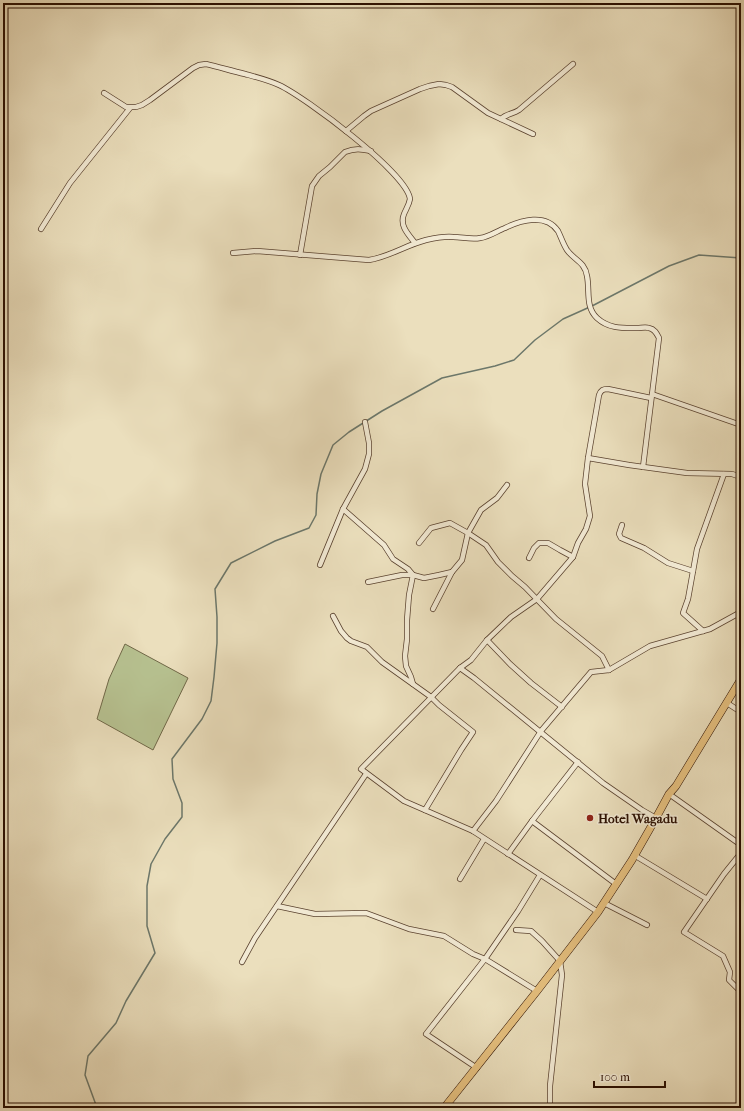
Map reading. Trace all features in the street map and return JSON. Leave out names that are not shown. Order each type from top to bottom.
[{"type":"main road","points":[[444,1108],[477,1068],[598,912],[634,855],[669,794],[676,786],[741,679]]},
{"type":"street","points":[[104,93],[122,105],[130,108],[136,107],[142,105],[193,68],[206,64],[278,84],[293,92],[346,131],[392,172],[410,195],[409,203],[402,220],[405,229],[415,243]]},
{"type":"street","points":[[501,119],[504,116],[518,110],[573,64]]},
{"type":"street","points":[[346,131],[379,106],[424,87],[439,84],[452,87],[488,113],[533,134]]},
{"type":"street","points":[[41,229],[70,183],[130,108]]},
{"type":"street","points":[[300,255],[310,193],[315,181],[345,152],[357,149],[371,152]]},
{"type":"street","points":[[233,253],[257,251],[369,260],[385,256],[415,243],[435,238],[452,236],[474,239],[486,237],[516,223],[537,220],[543,220],[549,223],[558,232],[569,253],[584,267],[587,274],[589,301],[592,311],[597,318],[605,324],[614,327],[649,328],[654,330],[659,338],[643,468]]},
{"type":"street","points":[[598,912],[473,831],[404,801],[361,769],[460,668],[471,660],[487,640],[511,617],[537,599],[573,556],[590,516],[585,484],[595,415],[601,391],[608,389],[652,396],[741,426]]},
{"type":"street","points":[[320,565],[342,509],[365,469],[369,454],[369,443],[365,422]]},
{"type":"street","points":[[588,458],[643,468],[687,473],[732,474],[741,477]]},
{"type":"street","points":[[703,631],[683,613],[688,599],[697,549],[724,474]]},
{"type":"street","points":[[433,609],[452,572],[462,560],[468,533],[481,510],[497,498],[507,485]]},
{"type":"street","points":[[342,509],[384,545],[393,559],[408,569],[412,575],[409,595],[405,656],[406,666],[412,677],[413,684]]},
{"type":"street","points":[[419,543],[431,528],[450,523],[486,545],[498,562],[556,619],[602,656],[609,670]]},
{"type":"street","points":[[622,525],[619,534],[621,538],[644,548],[668,563],[693,571]]},
{"type":"street","points":[[529,558],[534,548],[539,543],[548,543],[573,556]]},
{"type":"street","points":[[368,582],[402,575],[412,575],[424,578],[452,572]]},
{"type":"street","points":[[473,831],[496,801],[541,731],[591,672],[609,670],[650,646],[710,629],[741,612]]},
{"type":"street","points":[[333,616],[341,631],[347,638],[367,647],[382,662],[431,697],[473,732],[425,810]]},
{"type":"street","points":[[487,640],[531,683],[562,707]]},
{"type":"street","points":[[460,668],[541,731],[604,783],[656,818]]},
{"type":"street","points":[[727,703],[741,712]]},
{"type":"street","points":[[508,854],[578,762]]},
{"type":"street","points":[[242,962],[255,938],[366,774]]},
{"type":"street","points":[[669,794],[741,845]]},
{"type":"street","points":[[532,821],[616,884]]},
{"type":"street","points":[[460,879],[484,838]]},
{"type":"street","points":[[741,853],[724,874],[684,932],[723,956],[730,972],[729,980],[741,992]]},
{"type":"street","points":[[634,855],[707,899]]},
{"type":"street","points":[[477,1068],[426,1034],[485,959],[518,911],[540,875]]},
{"type":"street","points":[[604,903],[647,925]]},
{"type":"street","points":[[277,906],[315,914],[366,913],[409,929],[444,936],[537,991]]},
{"type":"street","points":[[516,930],[531,931],[560,961],[562,975],[550,1086],[550,1108]]},
{"type":"green space","points":[[125,644],[188,678],[153,750],[97,719],[109,679]]},
{"type":"waterway","points":[[99,1108],[96,1105],[85,1075],[88,1056],[116,1023],[126,1001],[155,953],[147,926],[147,886],[151,864],[165,839],[182,817],[182,803],[173,779],[172,759],[202,719],[211,701],[217,643],[215,589],[231,563],[275,541],[309,528],[316,515],[317,494],[321,474],[333,445],[349,432],[382,411],[442,378],[495,366],[514,360],[535,340],[563,319],[592,306],[669,266],[699,255],[741,258]]},
{"type":"place","name":"Hotel Wagadu","points":[[590,818]]}]
